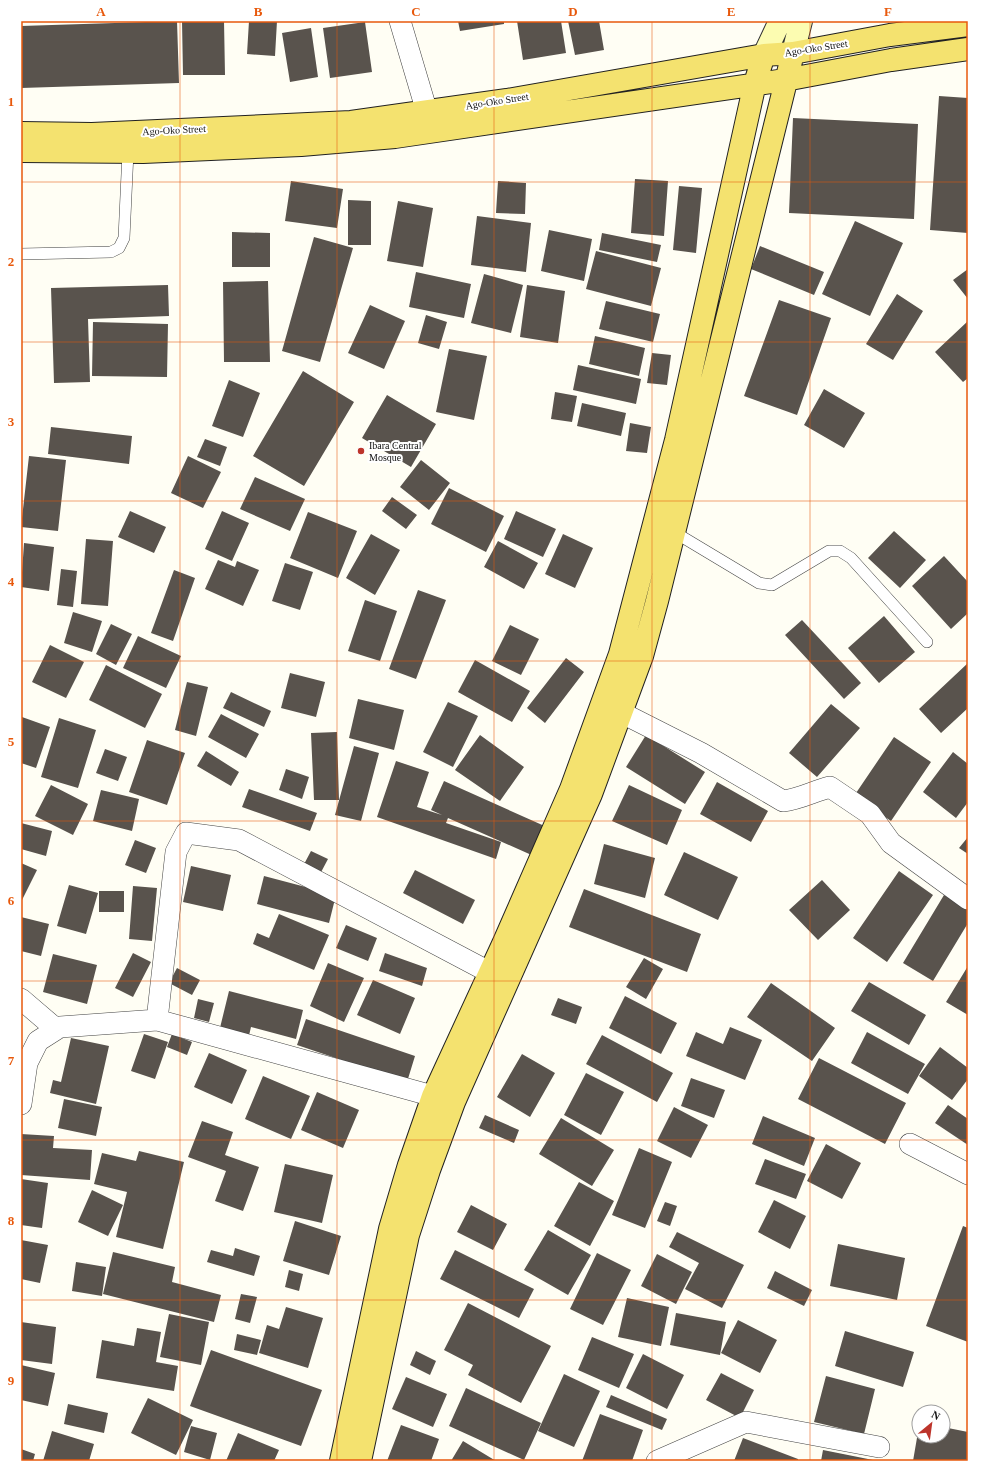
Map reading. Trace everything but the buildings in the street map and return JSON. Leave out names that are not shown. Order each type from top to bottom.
[{"type":"main road","name":"Ago-Oko Street","points":[[21,133],[92,134],[351,122],[427,112],[764,55],[793,53],[890,35],[968,25]]},
{"type":"main road","points":[[21,152],[128,152],[301,145],[395,137],[755,83],[785,80],[891,60],[968,49]]},
{"type":"main road","points":[[360,1461],[408,1235],[429,1170],[454,1102],[591,794],[642,656],[658,602],[785,80],[793,53]]},
{"type":"main road","points":[[342,1461],[390,1229],[409,1164],[433,1096],[504,942],[571,789],[620,654],[676,440],[755,83],[764,55]]},
{"type":"street","points":[[400,21],[427,112]]},
{"type":"street","points":[[764,55],[780,21]]},
{"type":"street","points":[[793,53],[801,21]]},
{"type":"street","points":[[622,713],[702,753],[783,801],[796,799],[812,791],[830,787],[870,814],[892,843],[968,899]]},
{"type":"street","points":[[158,1020],[176,852],[186,833],[239,840],[489,972]]},
{"type":"street","points":[[21,999],[56,1029]]},
{"type":"street","points":[[21,1104],[27,1063],[38,1041],[56,1029],[60,1027],[158,1020],[433,1096]]},
{"type":"street","points":[[910,1144],[968,1174]]},
{"type":"street","points":[[657,1461],[746,1422],[879,1447]]},
{"type":"lane","points":[[21,254],[111,252],[120,248],[124,238],[128,152]]},
{"type":"lane","points":[[674,532],[759,582],[772,585],[829,551],[840,551],[851,558],[927,642]]},
{"type":"place","name":"Ibara Central Mosque","points":[[361,451]]}]
